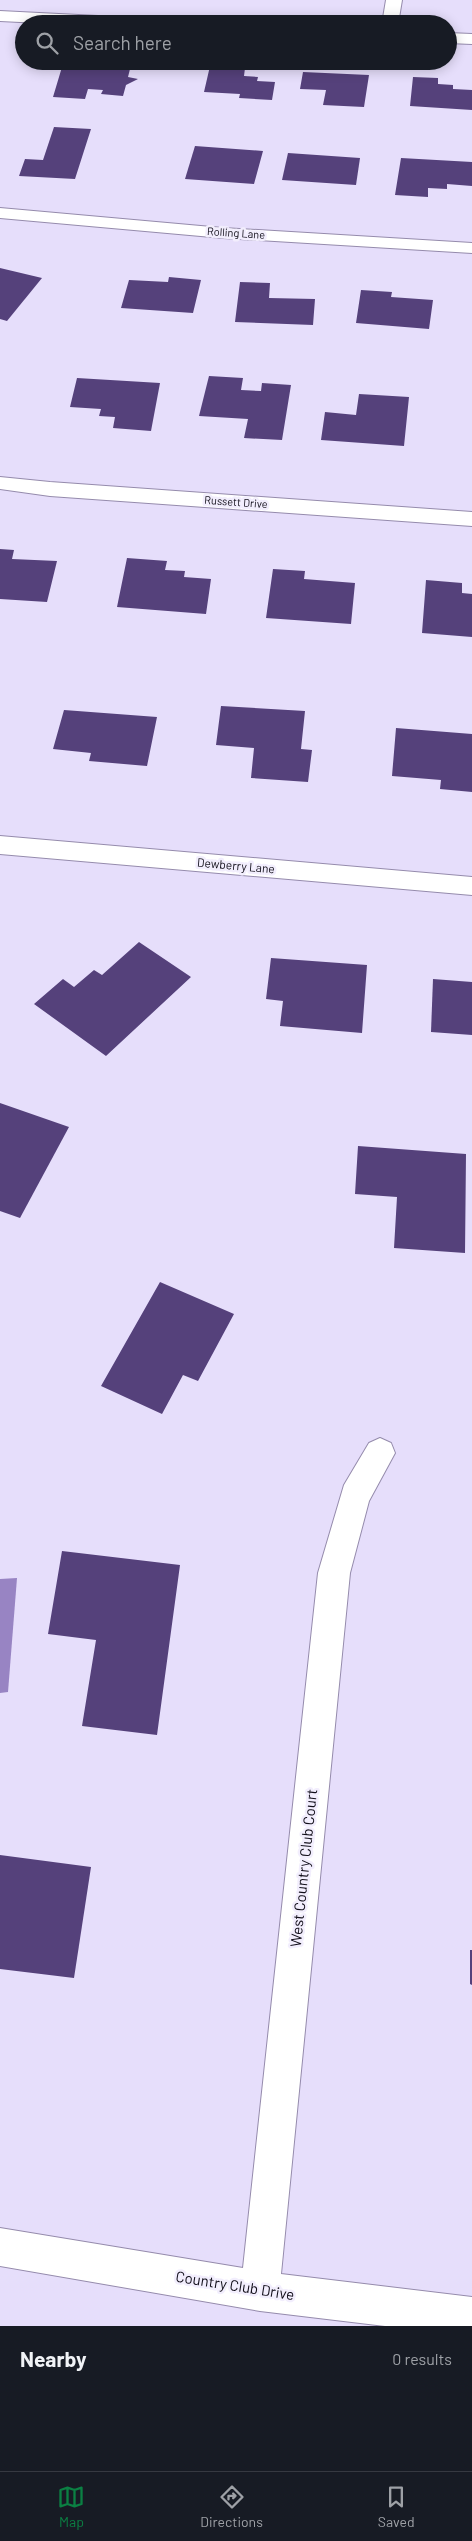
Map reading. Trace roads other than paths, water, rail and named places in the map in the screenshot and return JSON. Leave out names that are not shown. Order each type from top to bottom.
[{"type":"street","points":[[8,0],[1,18],[15,19]]},
{"type":"street","points":[[392,15],[394,0]]},
{"type":"street","points":[[457,38],[472,39]]},
{"type":"street","name":"Rolling Lane","points":[[0,213],[223,233],[472,248]]},
{"type":"street","name":"Russett Drive","points":[[0,483],[50,489],[472,519]]},
{"type":"street","name":"Dewberry Lane","points":[[0,845],[472,886]]},
{"type":"street","name":"West Country Club Court","points":[[260,2291],[334,1573],[355,1496],[380,1453]]},
{"type":"street","name":"Country Club Drive","points":[[0,2248],[260,2291],[472,2317]]}]
